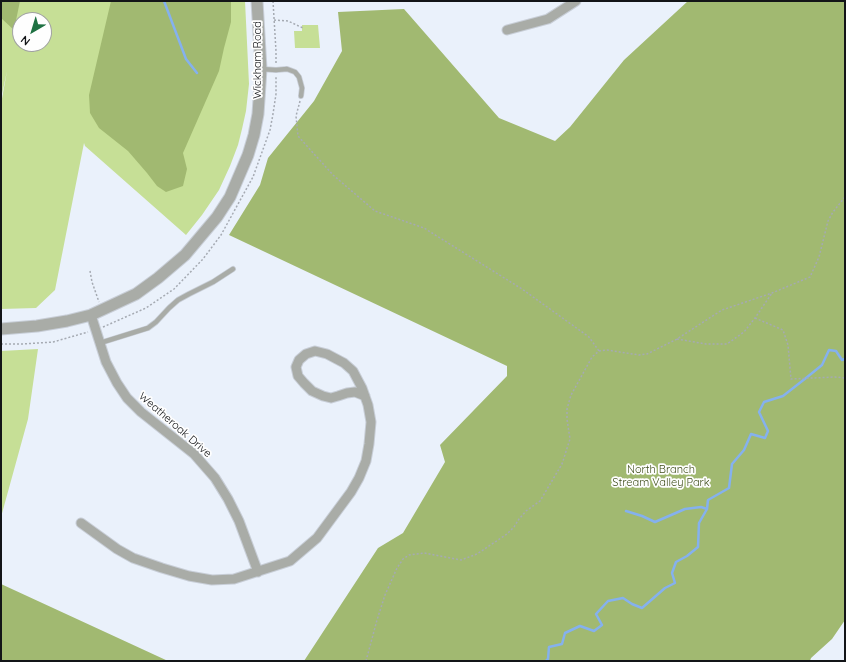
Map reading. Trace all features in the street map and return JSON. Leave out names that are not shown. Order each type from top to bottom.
[{"type":"street","name":"Wickham Road","points":[[1,329],[37,326],[91,315],[136,294],[185,255],[216,217],[230,197],[248,155],[258,114],[261,69],[257,1]]},
{"type":"street","points":[[507,30],[548,20],[576,1]]},
{"type":"street","name":"Weatheroak Drive","points":[[91,315],[106,362],[117,383],[127,398],[141,412],[194,454],[215,478],[239,521],[258,572]]},
{"type":"street","points":[[81,523],[117,549],[133,558],[189,576],[212,580],[234,580],[290,561],[317,538],[351,492],[366,461],[370,444],[371,422],[368,405],[362,388],[353,371],[344,363],[327,354],[315,351],[306,354],[299,360],[296,367],[298,376],[312,391],[322,396],[331,398],[355,392],[364,396]]},
{"type":"lane","points":[[261,69],[287,69],[295,72],[299,77],[302,88],[301,96]]},
{"type":"lane","points":[[100,343],[148,328],[178,300],[213,282],[233,269]]},
{"type":"path","points":[[1,344],[53,342],[86,333],[146,308],[174,289],[221,236],[253,177],[270,130],[276,94],[276,51],[273,1]]},
{"type":"path","points":[[274,20],[288,21],[303,28]]},
{"type":"path","points":[[301,96],[296,116],[298,136],[333,175],[375,211],[424,228],[522,289],[589,337],[599,351]]},
{"type":"path","points":[[366,661],[385,595],[397,568],[403,559],[409,555],[424,553],[460,560],[477,554],[507,534],[526,511],[540,501],[562,464],[570,439],[567,409],[571,395],[592,357],[599,351],[607,350],[639,355],[647,354],[677,339],[722,310],[810,277],[819,257],[828,221],[845,197]]},
{"type":"path","points":[[90,271],[100,305]]},
{"type":"path","points":[[677,339],[706,344],[727,344],[744,332],[772,292]]},
{"type":"path","points":[[755,318],[783,330],[788,345],[791,379],[834,377],[845,378]]},
{"type":"path","points":[[107,319],[110,324]]},
{"type":"green space","points":[[1,1],[245,1],[249,84],[246,111],[238,145],[230,166],[219,190],[202,215],[186,235],[85,146],[84,143],[55,290],[36,308],[1,309],[1,104],[7,71],[1,99]]},
{"type":"green space","points":[[1,1],[20,1],[18,12],[12,12],[12,28],[1,18]]},
{"type":"green space","points":[[111,1],[231,1],[231,22],[219,71],[183,153],[187,169],[183,186],[166,192],[157,186],[128,151],[99,128],[90,113],[89,95]]},
{"type":"green space","name":"North Branch Stream Valley Park","points":[[688,1],[845,1],[845,620],[832,639],[811,658],[810,661],[304,661],[378,548],[403,533],[445,462],[440,445],[507,376],[507,366],[229,235],[260,185],[268,158],[314,101],[342,51],[338,12],[404,9],[499,118],[555,141],[570,127],[624,60]]},
{"type":"green space","points":[[302,25],[318,25],[320,48],[295,48],[294,31],[302,31]]},
{"type":"green space","points":[[38,349],[28,419],[1,517],[1,351]]},
{"type":"green space","points":[[1,584],[168,661],[1,661]]},
{"type":"waterway","points":[[164,1],[186,59],[197,73]]},
{"type":"waterway","points":[[546,661],[548,659],[549,647],[562,644],[565,633],[580,626],[594,631],[602,625],[596,614],[608,601],[623,598],[642,608],[665,588],[675,583],[672,573],[676,562],[687,556],[698,547],[699,523],[707,509],[708,500],[729,488],[732,464],[744,450],[751,434],[765,438],[768,431],[759,412],[764,402],[783,396],[806,378],[822,365],[829,350],[836,351],[842,360],[845,359]]},
{"type":"waterway","points":[[626,511],[655,522],[685,509],[701,507],[707,509]]}]
